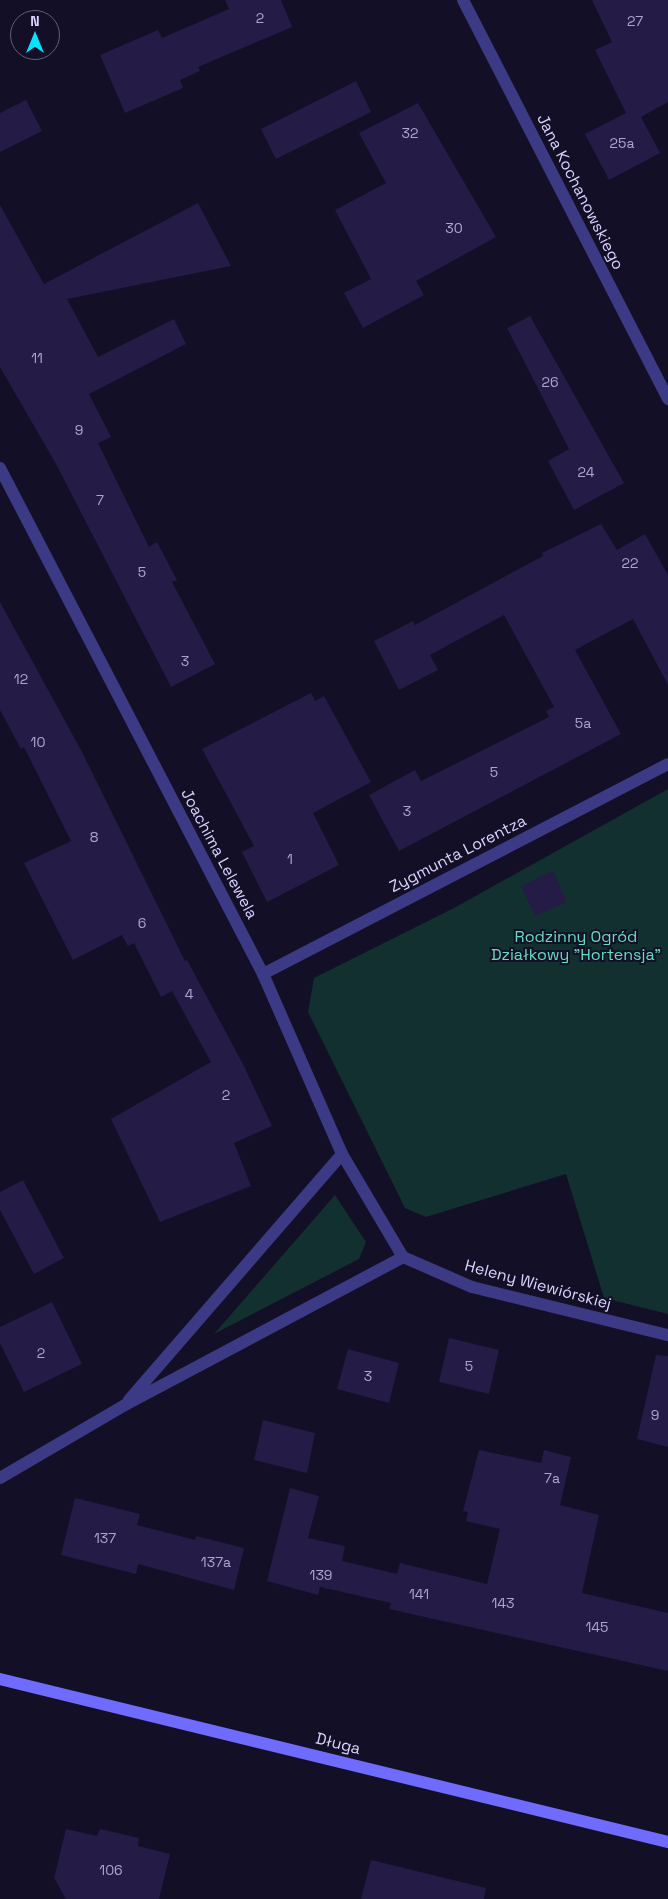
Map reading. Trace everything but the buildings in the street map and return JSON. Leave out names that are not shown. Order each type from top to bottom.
[{"type":"main road","name":"Długa","points":[[0,1679],[668,1842]]},
{"type":"street","name":"Jana Kochanowskiego","points":[[462,0],[668,399]]},
{"type":"street","name":"Joachima Lelewela","points":[[0,468],[263,974],[342,1154],[403,1257]]},
{"type":"street","name":"Zygmunta Lorentza","points":[[263,974],[668,764]]},
{"type":"street","points":[[125,1405],[342,1154]]},
{"type":"street","points":[[0,1478],[125,1405],[403,1257]]},
{"type":"street","name":"Heleny Wiewiórskiej","points":[[403,1257],[472,1287],[668,1335]]},
{"type":"green space","name":"Rodzinny Ogród Działkowy \"Hortensja\"","points":[[668,789],[668,1314],[604,1298],[566,1174],[426,1217],[405,1208],[308,1012],[314,978],[454,908]]},
{"type":"green space","points":[[335,1195],[366,1242],[359,1259],[214,1334]]}]
